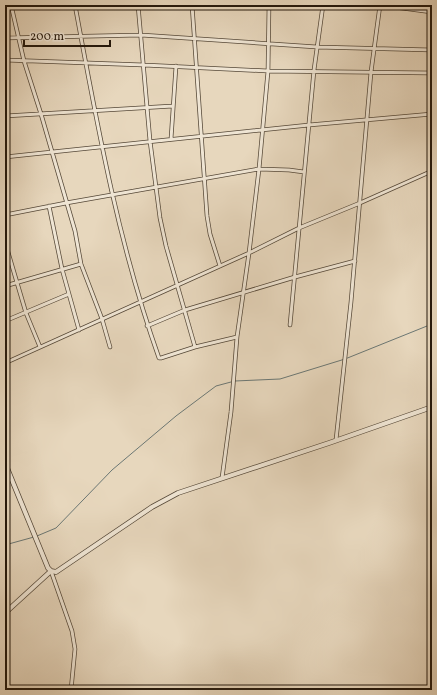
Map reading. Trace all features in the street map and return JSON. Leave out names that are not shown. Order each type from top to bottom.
[{"type":"street","points":[[11,5],[24,61],[42,114],[75,231],[81,264],[102,319],[110,347]]},
{"type":"street","points":[[75,5],[102,146],[125,247],[140,302],[160,358],[237,336]]},
{"type":"street","points":[[138,5],[155,188],[160,218],[195,347]]},
{"type":"street","points":[[192,5],[200,136],[207,216],[210,234],[220,266]]},
{"type":"street","points":[[222,478],[231,412],[237,336],[249,252],[263,129],[268,71],[269,5]]},
{"type":"street","points":[[290,325],[314,70],[323,5]]},
{"type":"street","points":[[336,440],[355,261],[371,72],[379,5],[432,12]]},
{"type":"street","points":[[5,38],[141,35],[194,37],[317,47],[432,50]]},
{"type":"street","points":[[5,60],[268,71],[314,70],[432,73]]},
{"type":"street","points":[[171,139],[176,66]]},
{"type":"street","points":[[5,116],[173,106]]},
{"type":"street","points":[[5,157],[263,129],[432,114]]},
{"type":"street","points":[[432,165],[432,191]]},
{"type":"street","points":[[5,215],[113,194],[259,169],[304,172]]},
{"type":"street","points":[[5,363],[220,266],[299,228],[432,172]]},
{"type":"street","points":[[49,206],[62,269],[79,330]]},
{"type":"street","points":[[432,209],[432,228]]},
{"type":"street","points":[[5,242],[16,283],[40,348]]},
{"type":"street","points":[[148,326],[185,310],[295,277],[355,261]]},
{"type":"street","points":[[5,286],[81,264]]},
{"type":"street","points":[[5,321],[69,294]]},
{"type":"street","points":[[5,613],[51,571],[56,572],[152,507],[178,493],[432,406]]},
{"type":"street","points":[[5,463],[48,568],[51,571],[72,630],[74,655],[71,690]]},
{"type":"waterway","points":[[235,381],[280,379],[345,359],[432,324]]},
{"type":"waterway","points":[[37,536],[56,528],[112,470],[176,416],[216,386],[231,382]]},
{"type":"waterway","points":[[5,545],[34,537]]}]
